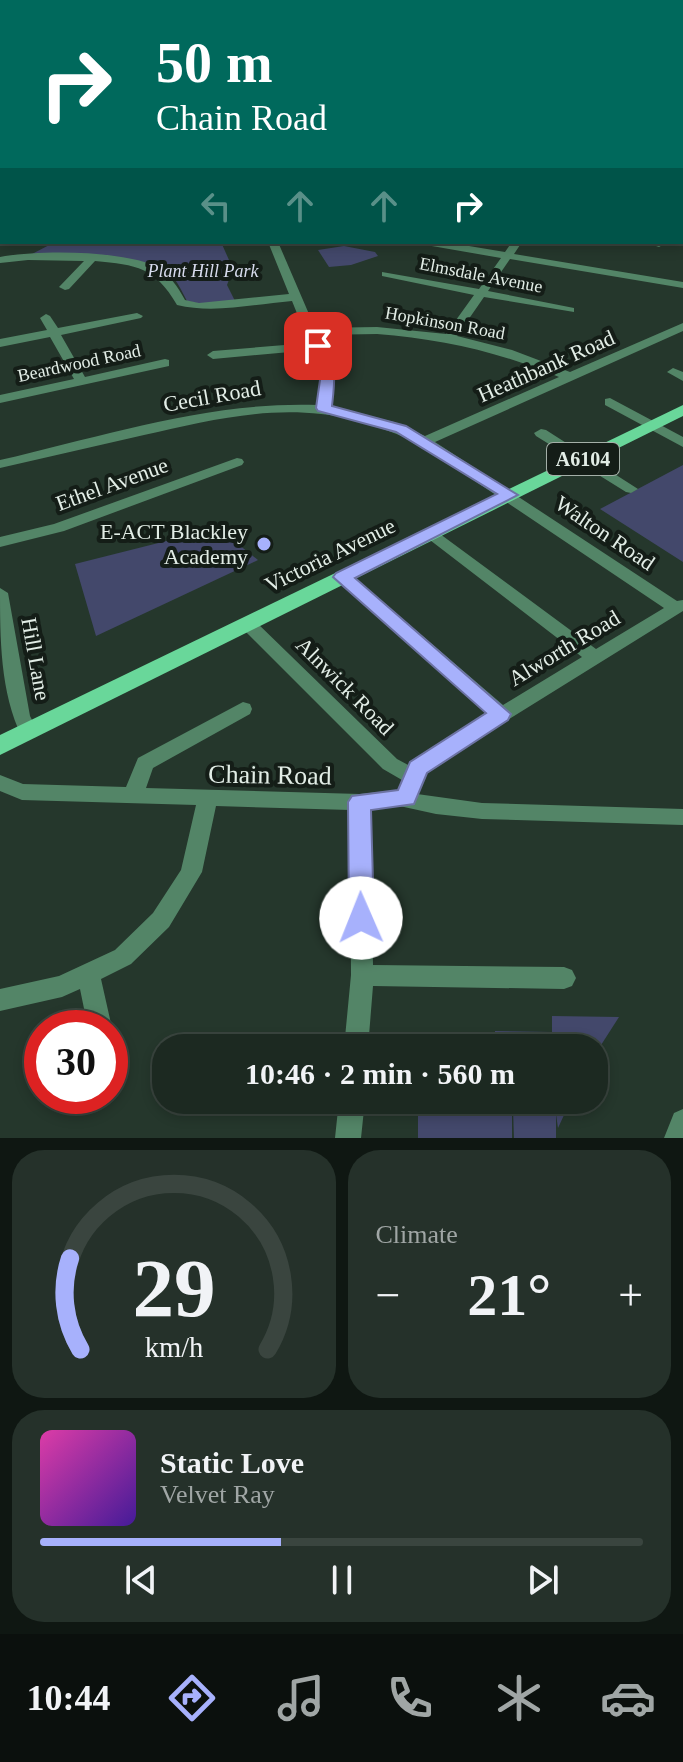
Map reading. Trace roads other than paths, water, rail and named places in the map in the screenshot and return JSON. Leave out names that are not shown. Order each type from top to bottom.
[{"type":"main road","name":"Victoria Avenue","points":[[0,746],[683,410]]},
{"type":"street","points":[[274,244],[328,373],[324,408]]},
{"type":"street","points":[[438,244],[683,285]]},
{"type":"street","points":[[449,339],[515,244]]},
{"type":"street","points":[[3,257],[38,255],[142,265],[169,280],[181,303],[199,306],[297,297]]},
{"type":"street","points":[[65,287],[91,260]]},
{"type":"street","name":"Elmsdale Avenue","points":[[386,274],[570,310]]},
{"type":"street","points":[[0,343],[137,316]]},
{"type":"street","points":[[46,318],[81,381]]},
{"type":"street","name":"Heathbank Road","points":[[425,441],[683,327]]},
{"type":"street","name":"Hopkinson Road","points":[[309,332],[381,329],[449,339],[504,350],[570,377]]},
{"type":"street","points":[[213,355],[318,346]]},
{"type":"street","name":"Beardwood Road","points":[[0,399],[165,363]]},
{"type":"street","points":[[610,402],[683,443]]},
{"type":"street","name":"Cecil Road","points":[[0,464],[208,415],[258,407],[324,408],[390,425],[425,441],[510,495]]},
{"type":"street","points":[[541,433],[631,489]]},
{"type":"street","name":"Ethel Avenue","points":[[0,542],[59,528],[237,462]]},
{"type":"street","name":"Walton Road","points":[[510,495],[680,606]]},
{"type":"street","points":[[431,534],[594,657]]},
{"type":"street","points":[[343,577],[501,714]]},
{"type":"street","name":"Hill Lane","points":[[0,593],[6,660],[21,716],[29,732]]},
{"type":"street","name":"Alworth Road","points":[[413,777],[425,762],[680,606]]},
{"type":"street","name":"Alnwick Road","points":[[248,624],[390,764],[413,777]]},
{"type":"street","points":[[133,796],[145,763],[243,709]]},
{"type":"street","points":[[406,798],[413,777]]},
{"type":"street","name":"Chain Road","points":[[0,783],[22,792],[207,800],[360,802],[406,798],[436,806],[482,811],[683,817]]},
{"type":"street","points":[[0,1000],[62,986],[123,957],[161,920],[191,872],[207,800]]},
{"type":"street","points":[[357,1034],[362,975],[360,802]]},
{"type":"street","points":[[89,974],[96,1010]]},
{"type":"street","points":[[362,975],[564,978]]},
{"type":"street","points":[[348,1138],[351,1114]]},
{"type":"street","points":[[677,1138],[683,1122]]},
{"type":"place","name":"E-ACT Blackley Academy","points":[[264,544]]},
{"type":"park label","name":"Plant Hill Park","points":[[203,271]]}]
